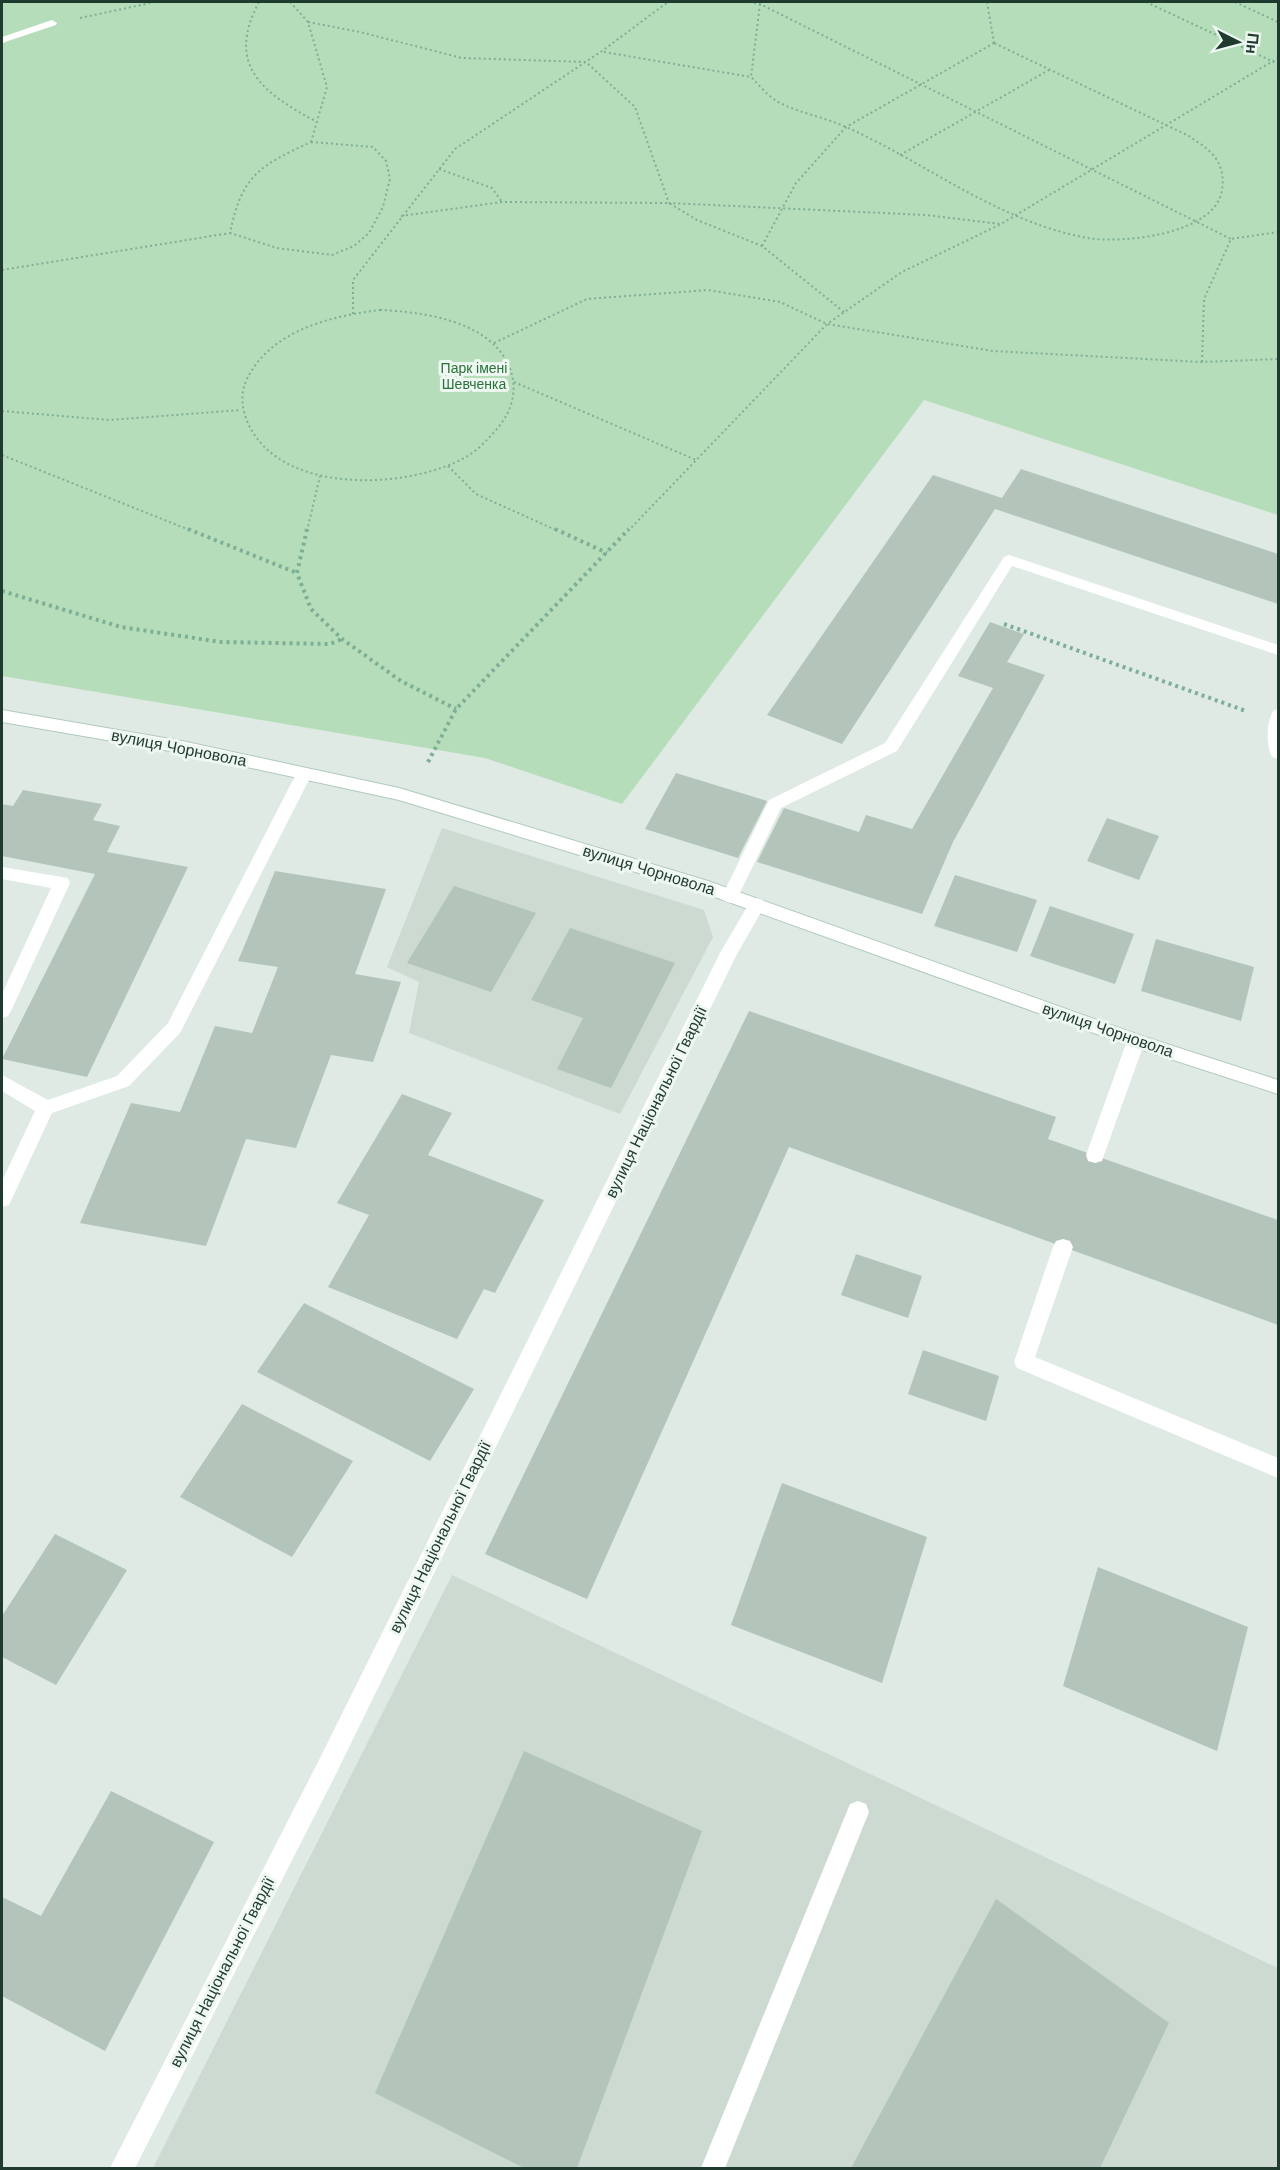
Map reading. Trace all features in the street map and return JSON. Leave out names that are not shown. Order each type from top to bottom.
[{"type":"main road","points":[[2,40],[52,24]]},
{"type":"main road","points":[[730,896],[775,804],[891,747],[1009,560],[1278,650]]},
{"type":"main road","name":"вулиця Чорновола","points":[[2,716],[182,747],[399,794],[730,896],[1136,1041],[1278,1087]]},
{"type":"main road","points":[[1277,718],[1275,740],[1278,753]]},
{"type":"main road","points":[[2,1199],[46,1108],[123,1081],[174,1028],[304,774]]},
{"type":"main road","points":[[2,873],[62,883],[2,1011]]},
{"type":"main road","name":"вулиця Національної Гвардії","points":[[122,2169],[331,1759],[729,953],[757,906]]},
{"type":"main road","points":[[1095,1155],[1136,1041]]},
{"type":"main road","points":[[2,1082],[46,1108]]},
{"type":"main road","points":[[1064,1247],[1024,1362],[1278,1468]]},
{"type":"main road","points":[[713,2169],[858,1812]]},
{"type":"path","points":[[52,24],[155,2]]},
{"type":"path","points":[[259,2],[246,28],[244,49],[251,70],[268,91],[289,108],[317,122]]},
{"type":"path","points":[[290,2],[308,22],[327,87],[311,142]]},
{"type":"path","points":[[353,314],[353,280],[455,149],[602,51],[668,2]]},
{"type":"path","points":[[749,2],[760,4],[922,83],[1231,238],[1278,232]]},
{"type":"path","points":[[987,2],[994,43]]},
{"type":"path","points":[[1146,2],[1278,64]]},
{"type":"path","points":[[1235,2],[1278,22]]},
{"type":"path","points":[[751,77],[760,4]]},
{"type":"path","points":[[308,22],[360,32],[462,58],[586,62],[634,107],[669,203],[697,220],[762,246],[844,312]]},
{"type":"path","points":[[602,51],[751,77],[776,100],[846,127],[1013,216],[1047,228],[1101,238],[1134,239],[1174,231],[1196,221],[1221,199],[1224,177],[1214,156],[1189,136],[994,43]]},
{"type":"path","points":[[762,246],[796,183],[846,127],[994,43]]},
{"type":"path","points":[[428,762],[456,709],[827,324],[902,272],[1001,224],[1278,57]]},
{"type":"path","points":[[899,156],[1050,70]]},
{"type":"path","points":[[2,270],[230,233],[278,248],[332,255],[354,246],[369,233],[383,207],[390,180],[386,161],[373,147],[311,142],[267,162],[243,186],[234,209],[230,233]]},
{"type":"path","points":[[439,169],[492,188],[502,202]]},
{"type":"path","points":[[401,216],[502,202],[669,203],[926,214],[1001,224]]},
{"type":"path","points":[[1202,362],[1204,299],[1231,238]]},
{"type":"path","points":[[494,343],[587,299],[708,290],[780,302],[827,324],[993,351],[1202,362],[1278,359]]},
{"type":"path","points":[[380,310],[424,313],[463,324],[494,343],[512,368],[514,382],[516,397],[505,423],[482,447],[448,466],[407,478],[363,481],[321,476],[281,461],[253,438],[241,410],[245,381],[264,354],[295,332],[335,316],[380,310]]},
{"type":"path","points":[[514,382],[696,460]]},
{"type":"path","points":[[2,411],[109,420],[241,410]]},
{"type":"path","points":[[2,455],[297,573]]},
{"type":"path","points":[[448,466],[476,494],[607,553]]},
{"type":"path","points":[[321,476],[297,573],[311,609],[342,639],[401,681],[456,709]]},
{"type":"path","points":[[2,591],[121,627],[221,642],[330,644],[342,639]]},
{"type":"path","points":[[975,614],[1277,718]]},
{"type":"shaded area","points":[[442,828],[704,910],[713,937],[620,1114],[409,1033],[419,982],[387,967]]},
{"type":"shaded area","points":[[452,1575],[1278,1968],[1278,2168],[153,2168]]},
{"type":"green space","name":"Парк імені Шевченка","points":[[2,2],[1278,2],[1278,515],[924,400],[622,804],[485,758],[2,676],[2,44],[5,42],[2,41]]},
{"type":"building","points":[[1021,469],[1278,554],[1278,604],[995,509],[842,744],[767,715],[933,475],[1002,498]]},
{"type":"building","points":[[990,622],[1024,634],[1007,662],[1045,675],[953,842],[922,914],[757,862],[784,808],[859,832],[866,815],[912,829],[993,688],[958,676]]},
{"type":"building","points":[[676,773],[767,801],[738,858],[645,829]]},
{"type":"building","points":[[23,790],[102,804],[93,820],[120,826],[107,852],[188,867],[87,1077],[2,1059],[95,874],[2,856],[2,804],[13,806]]},
{"type":"building","points":[[1107,818],[1159,836],[1139,880],[1087,861]]},
{"type":"building","points":[[275,871],[386,889],[355,974],[401,982],[373,1062],[331,1055],[296,1148],[246,1139],[206,1246],[80,1223],[131,1103],[180,1112],[215,1026],[252,1033],[278,967],[238,961]]},
{"type":"building","points":[[955,875],[1037,900],[1017,952],[934,926]]},
{"type":"building","points":[[454,886],[536,913],[491,992],[407,963]]},
{"type":"building","points":[[1050,906],[1134,934],[1115,984],[1030,956]]},
{"type":"building","points":[[570,928],[675,963],[611,1088],[557,1069],[583,1018],[531,1000]]},
{"type":"building","points":[[1156,939],[1254,967],[1241,1021],[1141,991]]},
{"type":"building","points":[[749,1011],[1056,1117],[1048,1139],[1278,1220],[1278,1325],[789,1147],[587,1599],[485,1554]]},
{"type":"building","points":[[402,1094],[452,1113],[428,1155],[544,1200],[495,1293],[484,1289],[457,1339],[328,1287],[369,1215],[337,1203]]},
{"type":"building","points":[[856,1254],[922,1276],[908,1318],[841,1295]]},
{"type":"building","points":[[304,1303],[474,1389],[430,1461],[257,1372]]},
{"type":"building","points":[[923,1350],[999,1376],[986,1421],[908,1394]]},
{"type":"building","points":[[242,1404],[353,1461],[292,1557],[180,1497]]},
{"type":"building","points":[[782,1483],[927,1537],[882,1683],[731,1625]]},
{"type":"building","points":[[55,1534],[127,1570],[56,1685],[2,1657],[2,1616]]},
{"type":"building","points":[[1098,1567],[1248,1627],[1217,1751],[1063,1686]]},
{"type":"building","points":[[524,1751],[702,1831],[577,2168],[524,2168],[375,2093]]},
{"type":"building","points":[[111,1791],[214,1842],[105,2051],[2,1996],[2,1897],[41,1916]]},
{"type":"building","points":[[996,1899],[1169,2023],[1100,2168],[851,2168]]}]
